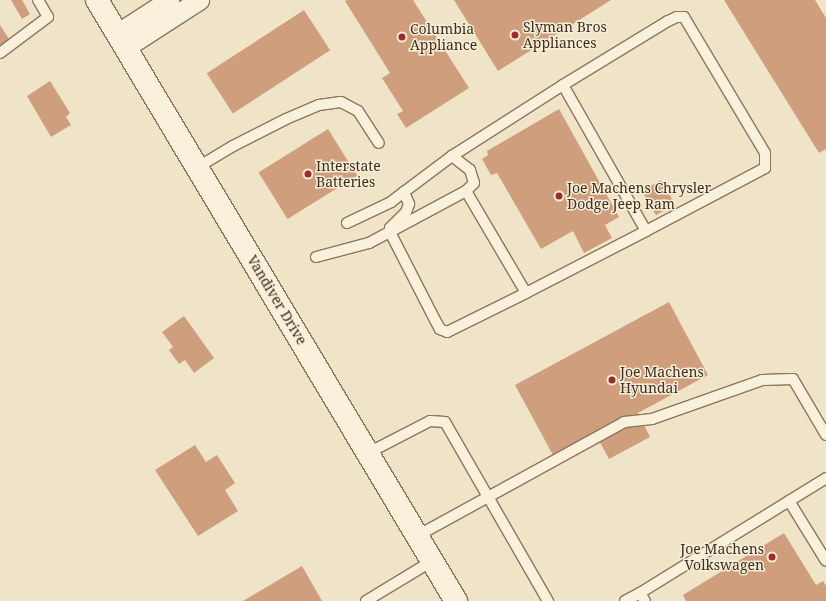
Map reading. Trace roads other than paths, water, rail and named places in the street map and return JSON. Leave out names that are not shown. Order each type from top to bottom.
[{"type":"main road","name":"Vandiver Drive","points":[[97,0],[456,601]]},
{"type":"street","points":[[122,40],[199,0]]},
{"type":"street","points":[[122,40],[164,1]]},
{"type":"lane","points":[[0,53],[48,17],[38,0]]},
{"type":"lane","points":[[347,224],[391,202],[404,192],[452,156],[563,85],[677,17],[684,18],[765,153],[765,168],[526,293],[447,332],[440,328],[390,232],[390,228],[406,212],[409,204],[404,192]]},
{"type":"lane","points":[[563,85],[646,231]]},
{"type":"lane","points":[[198,167],[233,146],[286,119],[319,105],[341,102],[358,111],[379,143]]},
{"type":"lane","points":[[316,257],[369,243],[466,191],[474,182],[470,170],[452,156]]},
{"type":"lane","points":[[466,191],[526,293]]},
{"type":"lane","points":[[417,536],[624,422],[652,419],[762,380],[792,380],[826,435]]},
{"type":"lane","points":[[368,453],[430,421],[445,422],[548,601]]},
{"type":"lane","points":[[625,601],[642,597],[826,478]]},
{"type":"lane","points":[[789,501],[826,561]]},
{"type":"lane","points":[[366,601],[432,561]]},
{"type":"place","name":"Slyman Bros Appliances","points":[[515,35]]},
{"type":"place","name":"Columbia Appliance","points":[[402,37]]},
{"type":"place","name":"Interstate Batteries","points":[[308,174]]},
{"type":"place","name":"Joe Machens Chrysler Dodge Jeep Ram","points":[[559,196]]},
{"type":"place","name":"Joe Machens Hyundai","points":[[612,380]]},
{"type":"place","name":"Joe Machens Volkswagen","points":[[772,557]]}]
